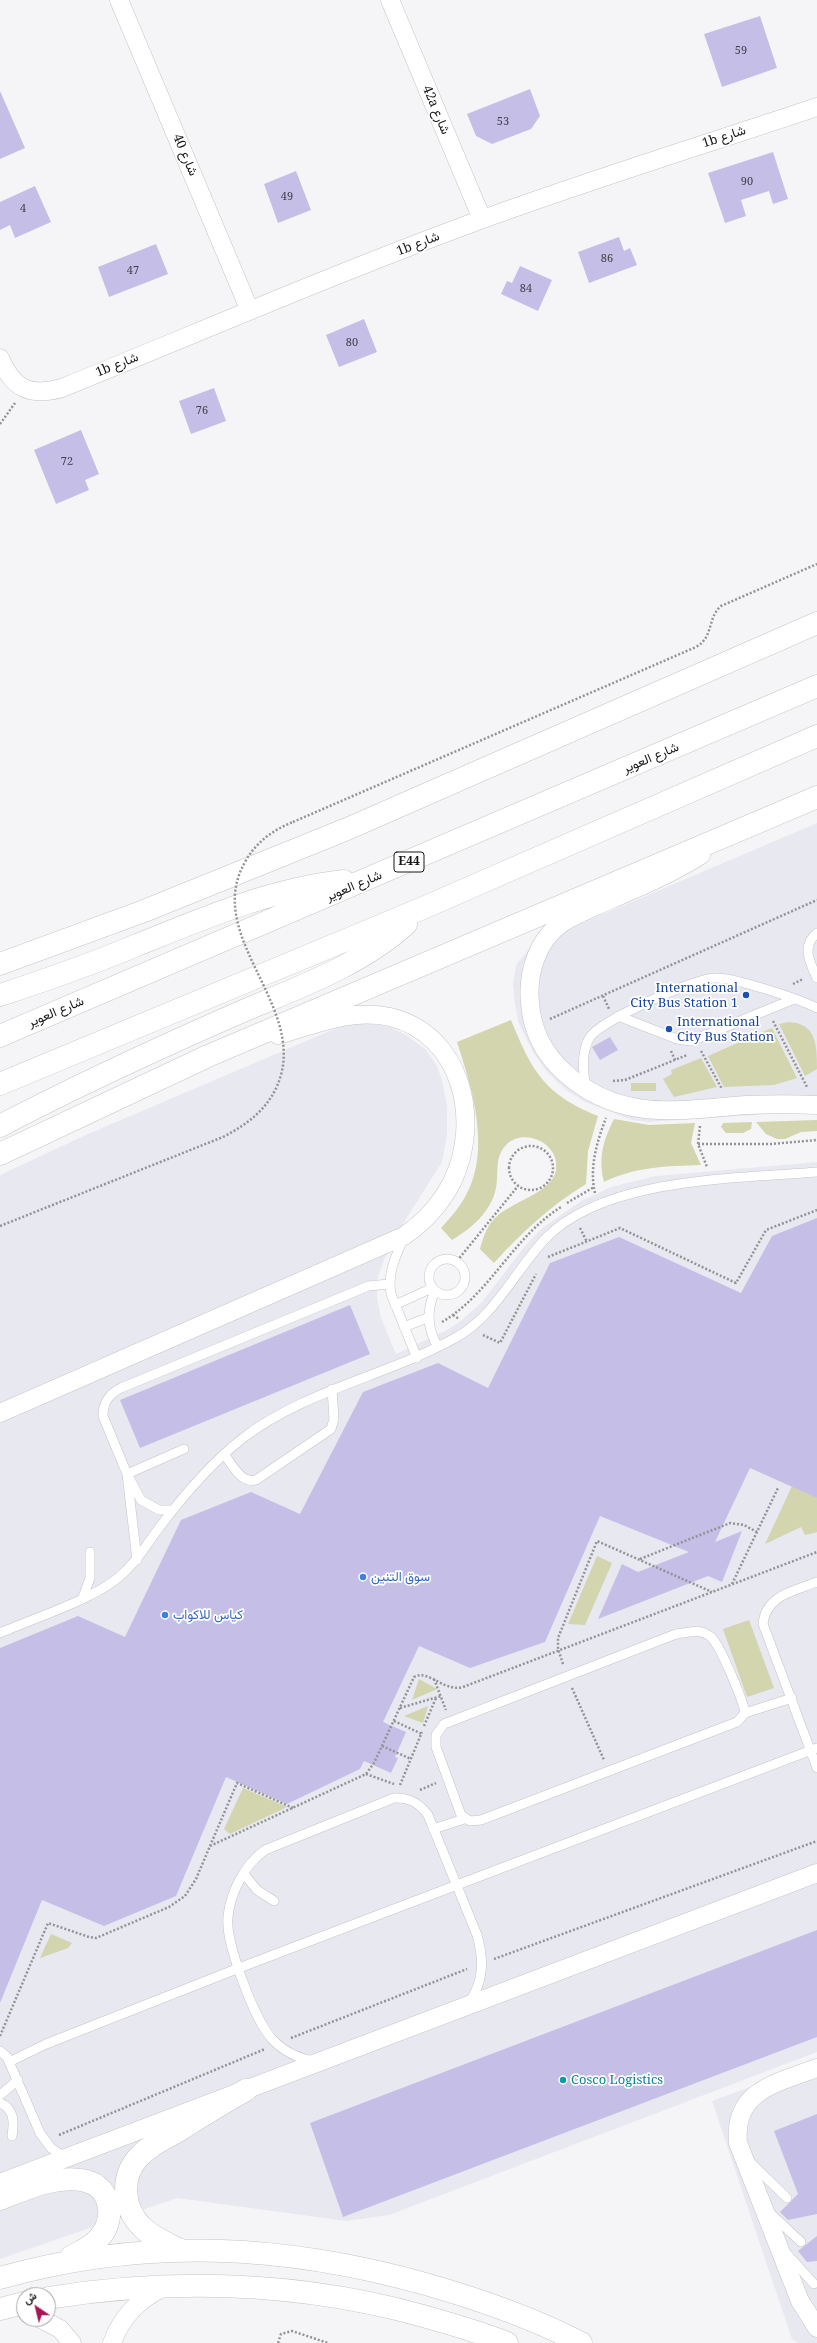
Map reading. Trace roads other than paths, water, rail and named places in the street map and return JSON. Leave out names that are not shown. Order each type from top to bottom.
[{"type":"main road","points":[[0,964],[144,911],[347,829],[815,623]]},
{"type":"main road","name":"شارع العوير","points":[[0,1036],[371,879],[817,686]]},
{"type":"main road","points":[[0,1084],[423,908],[817,736]]},
{"type":"main road","points":[[0,1154],[208,1056],[741,828],[817,797]]},
{"type":"main road","points":[[0,995],[80,968],[242,904],[298,889],[371,879]]},
{"type":"main road","points":[[0,1126],[113,1068],[333,970],[381,943],[423,908]]},
{"type":"main road","points":[[180,2250],[148,2232],[134,2218],[127,2199],[128,2179],[131,2169],[136,2160],[152,2146],[246,2090]]},
{"type":"main road","points":[[0,2198],[40,2184],[71,2180],[86,2181],[102,2192],[110,2210],[106,2229],[92,2245],[62,2262]]},
{"type":"main road","points":[[0,2278],[62,2262],[121,2254],[180,2250],[274,2254],[342,2264],[383,2273],[499,2307],[581,2343]]},
{"type":"main road","points":[[56,2297],[80,2293],[166,2286],[244,2286],[330,2295],[414,2314],[458,2326],[507,2343]]},
{"type":"main road","points":[[1,2309],[16,2305]]},
{"type":"street","name":"شارع 40","points":[[119,0],[250,311]]},
{"type":"street","name":"42a شارع","points":[[390,0],[482,219]]},
{"type":"street","name":"1b شارع","points":[[0,358],[8,374],[25,390],[37,392],[62,388],[250,311],[482,219],[683,150],[817,107]]},
{"type":"street","points":[[741,828],[693,860],[562,923],[539,950],[532,967],[528,985],[533,1026],[547,1052],[558,1066],[614,1102],[656,1111],[676,1112],[732,1107],[813,1103]]},
{"type":"street","points":[[0,1413],[404,1236],[419,1226],[443,1198],[452,1182],[464,1147],[464,1117],[460,1087],[452,1062],[436,1042],[426,1033],[403,1021],[382,1016],[361,1014],[333,1019],[208,1056]]},
{"type":"street","points":[[0,2183],[817,1873]]},
{"type":"street","points":[[817,2068],[761,2090],[752,2097],[742,2113],[737,2131],[743,2155],[765,2208],[800,2302],[817,2328]]},
{"type":"street","points":[[112,2343],[119,2324],[128,2312],[139,2301],[166,2286]]},
{"type":"street","points":[[1,2309],[16,2312]]},
{"type":"street","points":[[56,2327],[60,2329],[72,2343]]},
{"type":"lane","points":[[816,974],[809,962],[808,949],[812,938],[817,933]]},
{"type":"lane","points":[[585,1082],[584,1062],[590,1038],[604,1024],[650,1001],[715,978],[732,980],[817,1008]]},
{"type":"lane","points":[[618,1016],[677,1039],[695,1041],[794,1000]]},
{"type":"lane","points":[[0,1633],[83,1597],[118,1578],[137,1560],[174,1510],[224,1454],[266,1423],[332,1389],[417,1358],[470,1328],[490,1309],[548,1236],[574,1216],[598,1204],[634,1193],[715,1180],[817,1172]]},
{"type":"lane","points":[[404,1236],[394,1261],[389,1284],[395,1304],[417,1358]]},
{"type":"lane","points":[[395,1304],[434,1290],[446,1295],[457,1292],[462,1287],[465,1276],[461,1265],[457,1261],[446,1258],[435,1262],[431,1266],[428,1278],[434,1290],[428,1317],[430,1329],[438,1347]]},
{"type":"lane","points":[[174,1510],[159,1510],[146,1504],[138,1495],[127,1474],[103,1416],[105,1401],[115,1391],[361,1289],[389,1284]]},
{"type":"lane","points":[[404,1327],[428,1317]]},
{"type":"lane","points":[[224,1454],[242,1478],[249,1481],[256,1480],[331,1429],[334,1419],[332,1389]]},
{"type":"lane","points":[[127,1474],[184,1449]]},
{"type":"lane","points":[[127,1474],[137,1560]]},
{"type":"lane","points":[[83,1597],[90,1578],[90,1552]]},
{"type":"lane","points":[[817,1582],[775,1599],[764,1614],[765,1633],[814,1749],[817,1768]]},
{"type":"lane","points":[[464,1819],[458,1809],[435,1740],[440,1729],[450,1721],[568,1677],[676,1634],[697,1631],[710,1636],[715,1642],[743,1704],[745,1713]]},
{"type":"lane","points":[[433,1829],[464,1819],[470,1821],[481,1820],[609,1773],[733,1724],[745,1713],[792,1698]]},
{"type":"lane","points":[[9,2062],[46,2044],[239,1968],[814,1749]]},
{"type":"lane","points":[[320,2062],[300,2058],[285,2050],[271,2038],[259,2020],[239,1968],[231,1942],[227,1919],[233,1895],[244,1874],[258,1855],[273,1846],[394,1798],[403,1798],[418,1804],[423,1809],[433,1829],[477,1935],[483,1963],[480,1981],[467,2006]]},
{"type":"lane","points":[[244,1874],[257,1890],[274,1900]]},
{"type":"lane","points":[[0,2051],[7,2057],[45,2141],[58,2154],[66,2158]]},
{"type":"lane","points":[[0,2095],[18,2080]]},
{"type":"lane","points":[[0,2103],[8,2109],[12,2116],[12,2136]]},
{"type":"lane","points":[[743,2155],[787,2198]]},
{"type":"lane","points":[[765,2208],[801,2242]]},
{"type":"lane","points":[[780,2247],[814,2284]]},
{"type":"place","name":"International City Bus Station 1","points":[[746,995]]},
{"type":"place","name":"International City Bus Station","points":[[669,1029]]},
{"type":"place","name":"سوق التنين","points":[[363,1577]]},
{"type":"place","name":"كياس للاكواب","points":[[165,1615]]},
{"type":"place","name":"Cosco Logistics","points":[[563,2080]]}]
